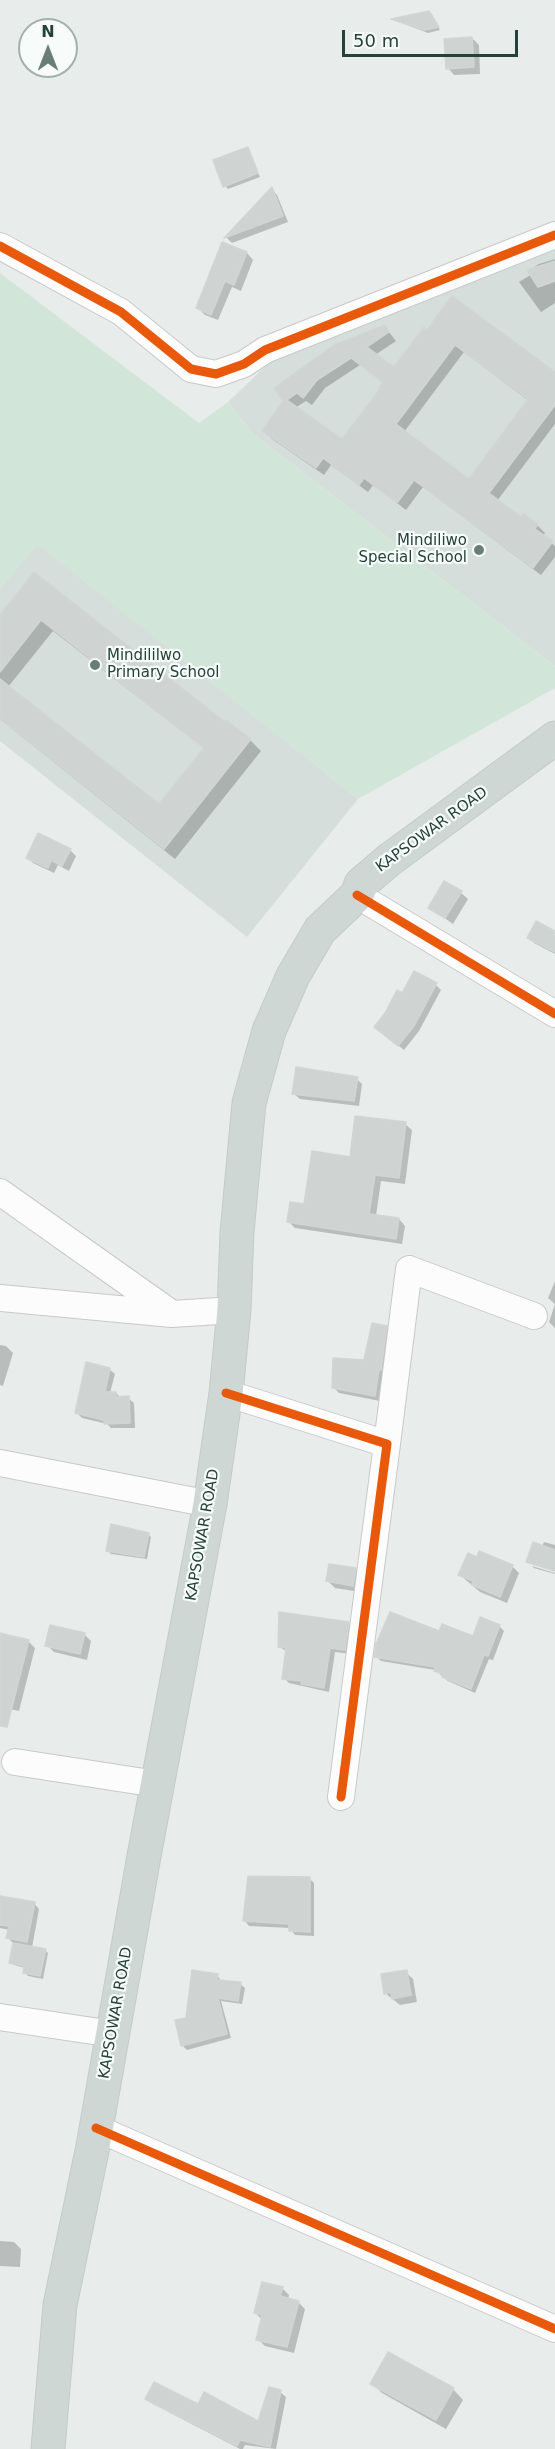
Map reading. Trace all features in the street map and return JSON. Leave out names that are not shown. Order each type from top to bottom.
[{"type":"main road","name":"KAPSOWAR ROAD","points":[[48,2449],[60,2305],[96,2128],[157,1784],[210,1504],[226,1393],[249,1103],[269,1031],[293,976],[320,930],[357,895],[362,884],[389,860],[555,738]]},
{"type":"street","points":[[0,246],[121,312],[191,369],[216,374],[244,364],[265,350],[555,235]]},
{"type":"street","points":[[357,895],[555,1014]]},
{"type":"street","points":[[0,1192],[172,1314]]},
{"type":"street","points":[[341,1797],[409,1269],[534,1316]]},
{"type":"street","points":[[0,1298],[172,1314],[234,1310]]},
{"type":"street","points":[[226,1393],[387,1444]]},
{"type":"street","points":[[0,1463],[210,1504]]},
{"type":"street","points":[[15,1762],[157,1784]]},
{"type":"street","points":[[0,2017],[113,2034]]},
{"type":"street","points":[[96,2128],[555,2329]]},
{"type":"shaded area","name":"Mindiliwo Special School","points":[[555,246],[555,666],[253,434],[228,402],[272,360]]},
{"type":"shaded area","name":"Mindililwo Primary School","points":[[37,543],[358,799],[247,937],[0,741],[0,589]]},
{"type":"green space","points":[[0,273],[199,423],[228,402],[253,434],[555,666],[555,688],[358,799],[37,544],[0,589]]},
{"type":"building","points":[[429,11],[439,27],[424,30],[391,19]]},
{"type":"building","points":[[472,37],[474,67],[446,69],[444,39]]},
{"type":"building","points":[[248,147],[258,173],[223,187],[213,160]]},
{"type":"building","points":[[272,187],[283,216],[224,238]]},
{"type":"building","points":[[222,242],[247,252],[234,285],[225,281],[211,315],[196,308]]},
{"type":"building","points":[[555,261],[555,281],[538,287],[527,270]]},
{"type":"building","points":[[452,296],[555,372],[555,405],[489,493],[521,517],[523,513],[538,524],[535,529],[553,541],[533,568],[414,480],[397,503],[364,478],[359,485],[323,458],[316,468],[262,431],[283,401],[274,388],[334,345],[385,325],[389,332],[367,347],[394,367],[424,327],[426,331]],"holes":[[[455,345],[528,399],[469,479],[396,424]],[[351,358],[383,382],[342,439],[287,400],[297,393],[303,398],[317,380]]]},
{"type":"building","points":[[34,572],[225,722],[226,720],[251,739],[164,849],[0,718],[0,679],[159,804],[204,748],[41,620],[0,672],[0,615]]},
{"type":"building","points":[[38,833],[71,849],[62,866],[51,860],[48,868],[26,858]]},
{"type":"building","points":[[444,881],[462,891],[445,918],[428,908]]},
{"type":"building","points":[[536,921],[555,931],[555,952],[527,938]]},
{"type":"building","points":[[414,971],[437,983],[414,1026],[398,1046],[374,1027],[385,1013],[397,990],[402,993]]},
{"type":"building","points":[[296,1067],[358,1077],[354,1101],[292,1094]]},
{"type":"building","points":[[355,1116],[406,1122],[399,1178],[375,1175],[369,1214],[399,1218],[396,1239],[287,1222],[290,1202],[304,1204],[312,1151],[350,1157]]},
{"type":"building","points":[[372,1323],[387,1326],[375,1396],[332,1388],[333,1358],[364,1360]]},
{"type":"building","points":[[86,1362],[110,1368],[105,1392],[116,1392],[116,1397],[129,1396],[130,1423],[104,1424],[104,1420],[75,1413]]},
{"type":"building","points":[[111,1524],[149,1533],[144,1557],[106,1551]]},
{"type":"building","points":[[533,1542],[555,1550],[555,1571],[526,1562]]},
{"type":"building","points":[[479,1551],[513,1565],[500,1597],[472,1585],[473,1581],[458,1575],[468,1553],[477,1557]]},
{"type":"building","points":[[329,1564],[356,1568],[353,1586],[326,1581]]},
{"type":"building","points":[[279,1612],[349,1622],[345,1650],[330,1648],[324,1688],[301,1684],[302,1681],[282,1679],[286,1648],[278,1647]]},
{"type":"building","points":[[390,1612],[439,1631],[442,1624],[473,1636],[480,1617],[500,1625],[488,1656],[484,1655],[471,1689],[442,1677],[443,1674],[434,1671],[435,1667],[374,1657],[376,1644]]},
{"type":"building","points":[[50,1625],[85,1633],[80,1654],[45,1646]]},
{"type":"building","points":[[0,1633],[29,1640],[7,1727],[0,1726]]},
{"type":"building","points":[[248,1876],[310,1877],[310,1932],[289,1931],[289,1924],[243,1921]]},
{"type":"building","points":[[0,1896],[35,1902],[27,1942],[6,1938],[9,1926],[0,1925]]},
{"type":"building","points":[[13,1943],[46,1949],[40,1976],[23,1973],[24,1966],[9,1963]]},
{"type":"building","points":[[192,1970],[218,1974],[217,1980],[241,1982],[238,2001],[218,1998],[227,2034],[181,2046],[175,2020],[186,2018]]},
{"type":"building","points":[[407,1970],[411,1995],[392,1999],[391,1992],[384,1994],[381,1974]]},
{"type":"building","points":[[262,2282],[283,2287],[280,2296],[299,2301],[287,2347],[256,2340],[262,2315],[254,2313]]},
{"type":"building","points":[[388,2352],[454,2388],[436,2420],[370,2384]]},
{"type":"building","points":[[154,2382],[198,2404],[204,2392],[258,2421],[269,2387],[281,2390],[270,2447],[240,2440],[237,2446],[145,2399]]},
{"type":"cycle path","points":[[0,246],[121,312],[191,369],[216,374],[244,364],[265,350],[555,235]]},
{"type":"cycle path","points":[[357,895],[555,1014]]},
{"type":"cycle path","points":[[226,1393],[387,1444],[341,1797]]},
{"type":"cycle path","points":[[96,2128],[555,2329]]},
{"type":"place","name":"Mindiliwo Special School","points":[[479,550]]},
{"type":"place","name":"Mindililwo Primary School","points":[[95,665]]}]
